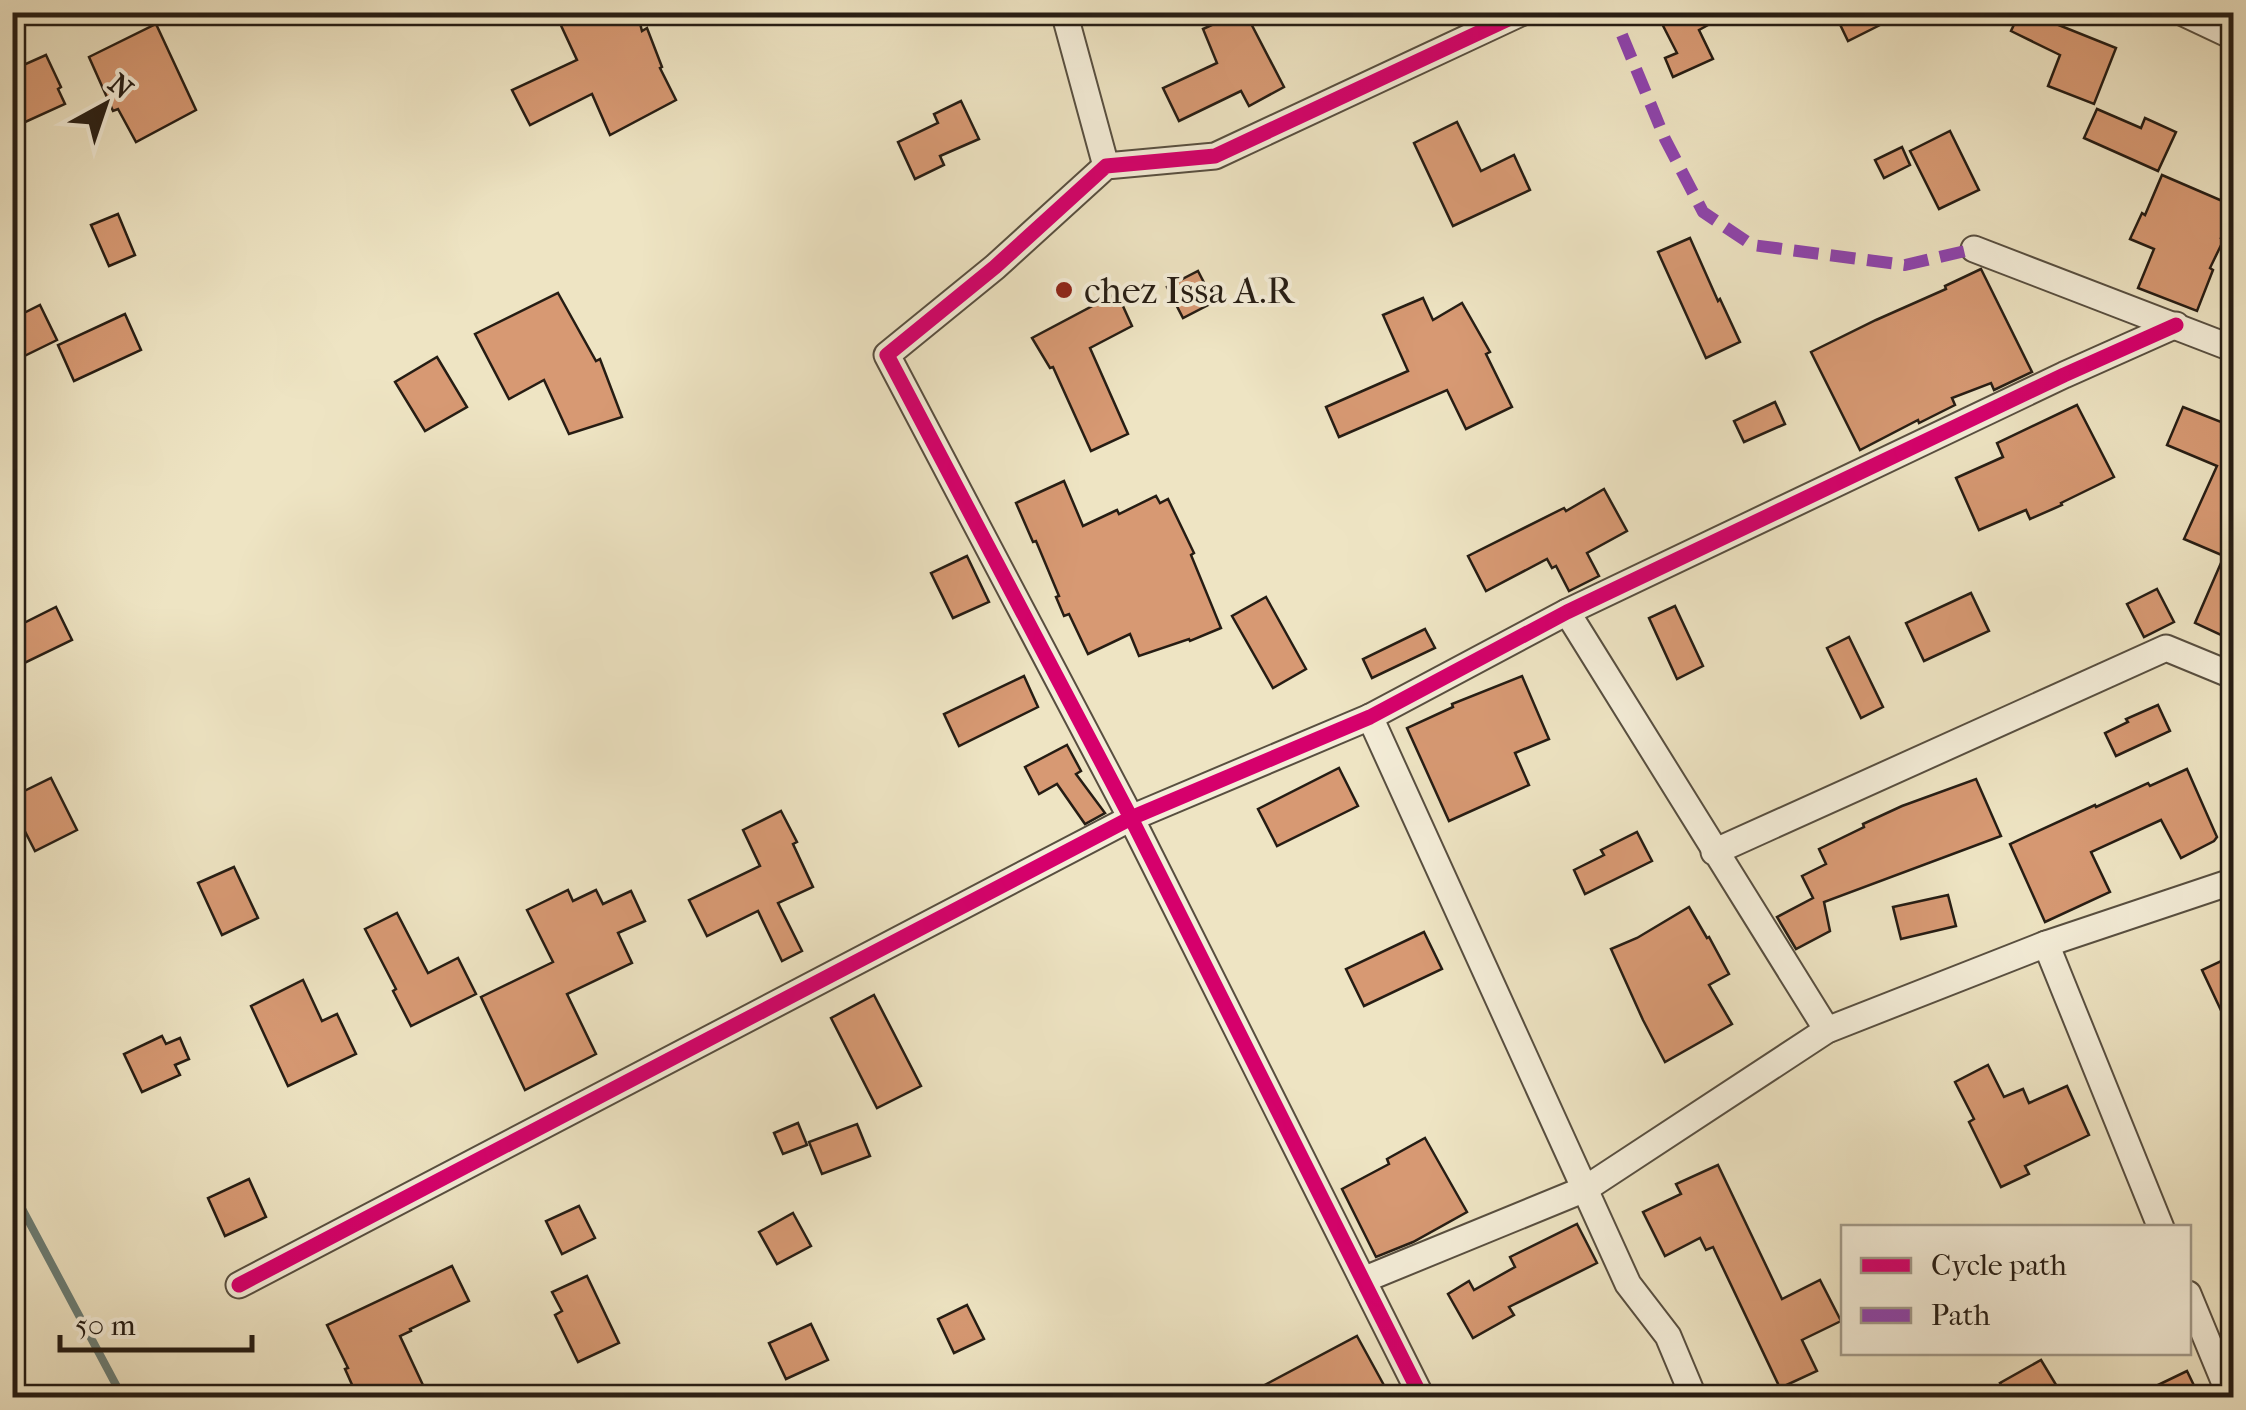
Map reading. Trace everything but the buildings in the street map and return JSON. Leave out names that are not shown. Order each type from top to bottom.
[{"type":"street","points":[[1064,12],[1106,166]]},
{"type":"street","points":[[1422,1398],[1131,818],[887,355],[994,267],[1106,166],[1215,156],[1523,12]]},
{"type":"street","points":[[2181,12],[2234,37]]},
{"type":"street","points":[[1974,249],[2234,348]]},
{"type":"street","points":[[239,1285],[1131,818],[1370,716],[1566,612],[2176,325]]},
{"type":"street","points":[[1566,612],[1827,1030]]},
{"type":"street","points":[[1714,852],[2166,648],[2234,676]]},
{"type":"street","points":[[1370,716],[1628,1284],[1668,1336],[1694,1398]]},
{"type":"street","points":[[1363,1280],[1585,1189],[1827,1030],[2046,944],[2234,881]]},
{"type":"street","points":[[2046,944],[2161,1225]]},
{"type":"street","points":[[2191,1301],[2231,1398]]},
{"type":"waterway","points":[[12,1190],[123,1398]]},
{"type":"marked path","points":[[1622,35],[1665,139],[1703,212],[1752,245],[1905,265],[1974,249]]},
{"type":"cycle path","points":[[239,1285],[1131,818],[887,355],[995,267],[1106,166],[1215,156],[1523,12]]},
{"type":"cycle path","points":[[1422,1398],[1131,818],[1370,717],[1567,612],[2176,325]]},
{"type":"place","name":"chez Issa A.R","points":[[1064,290]]}]
